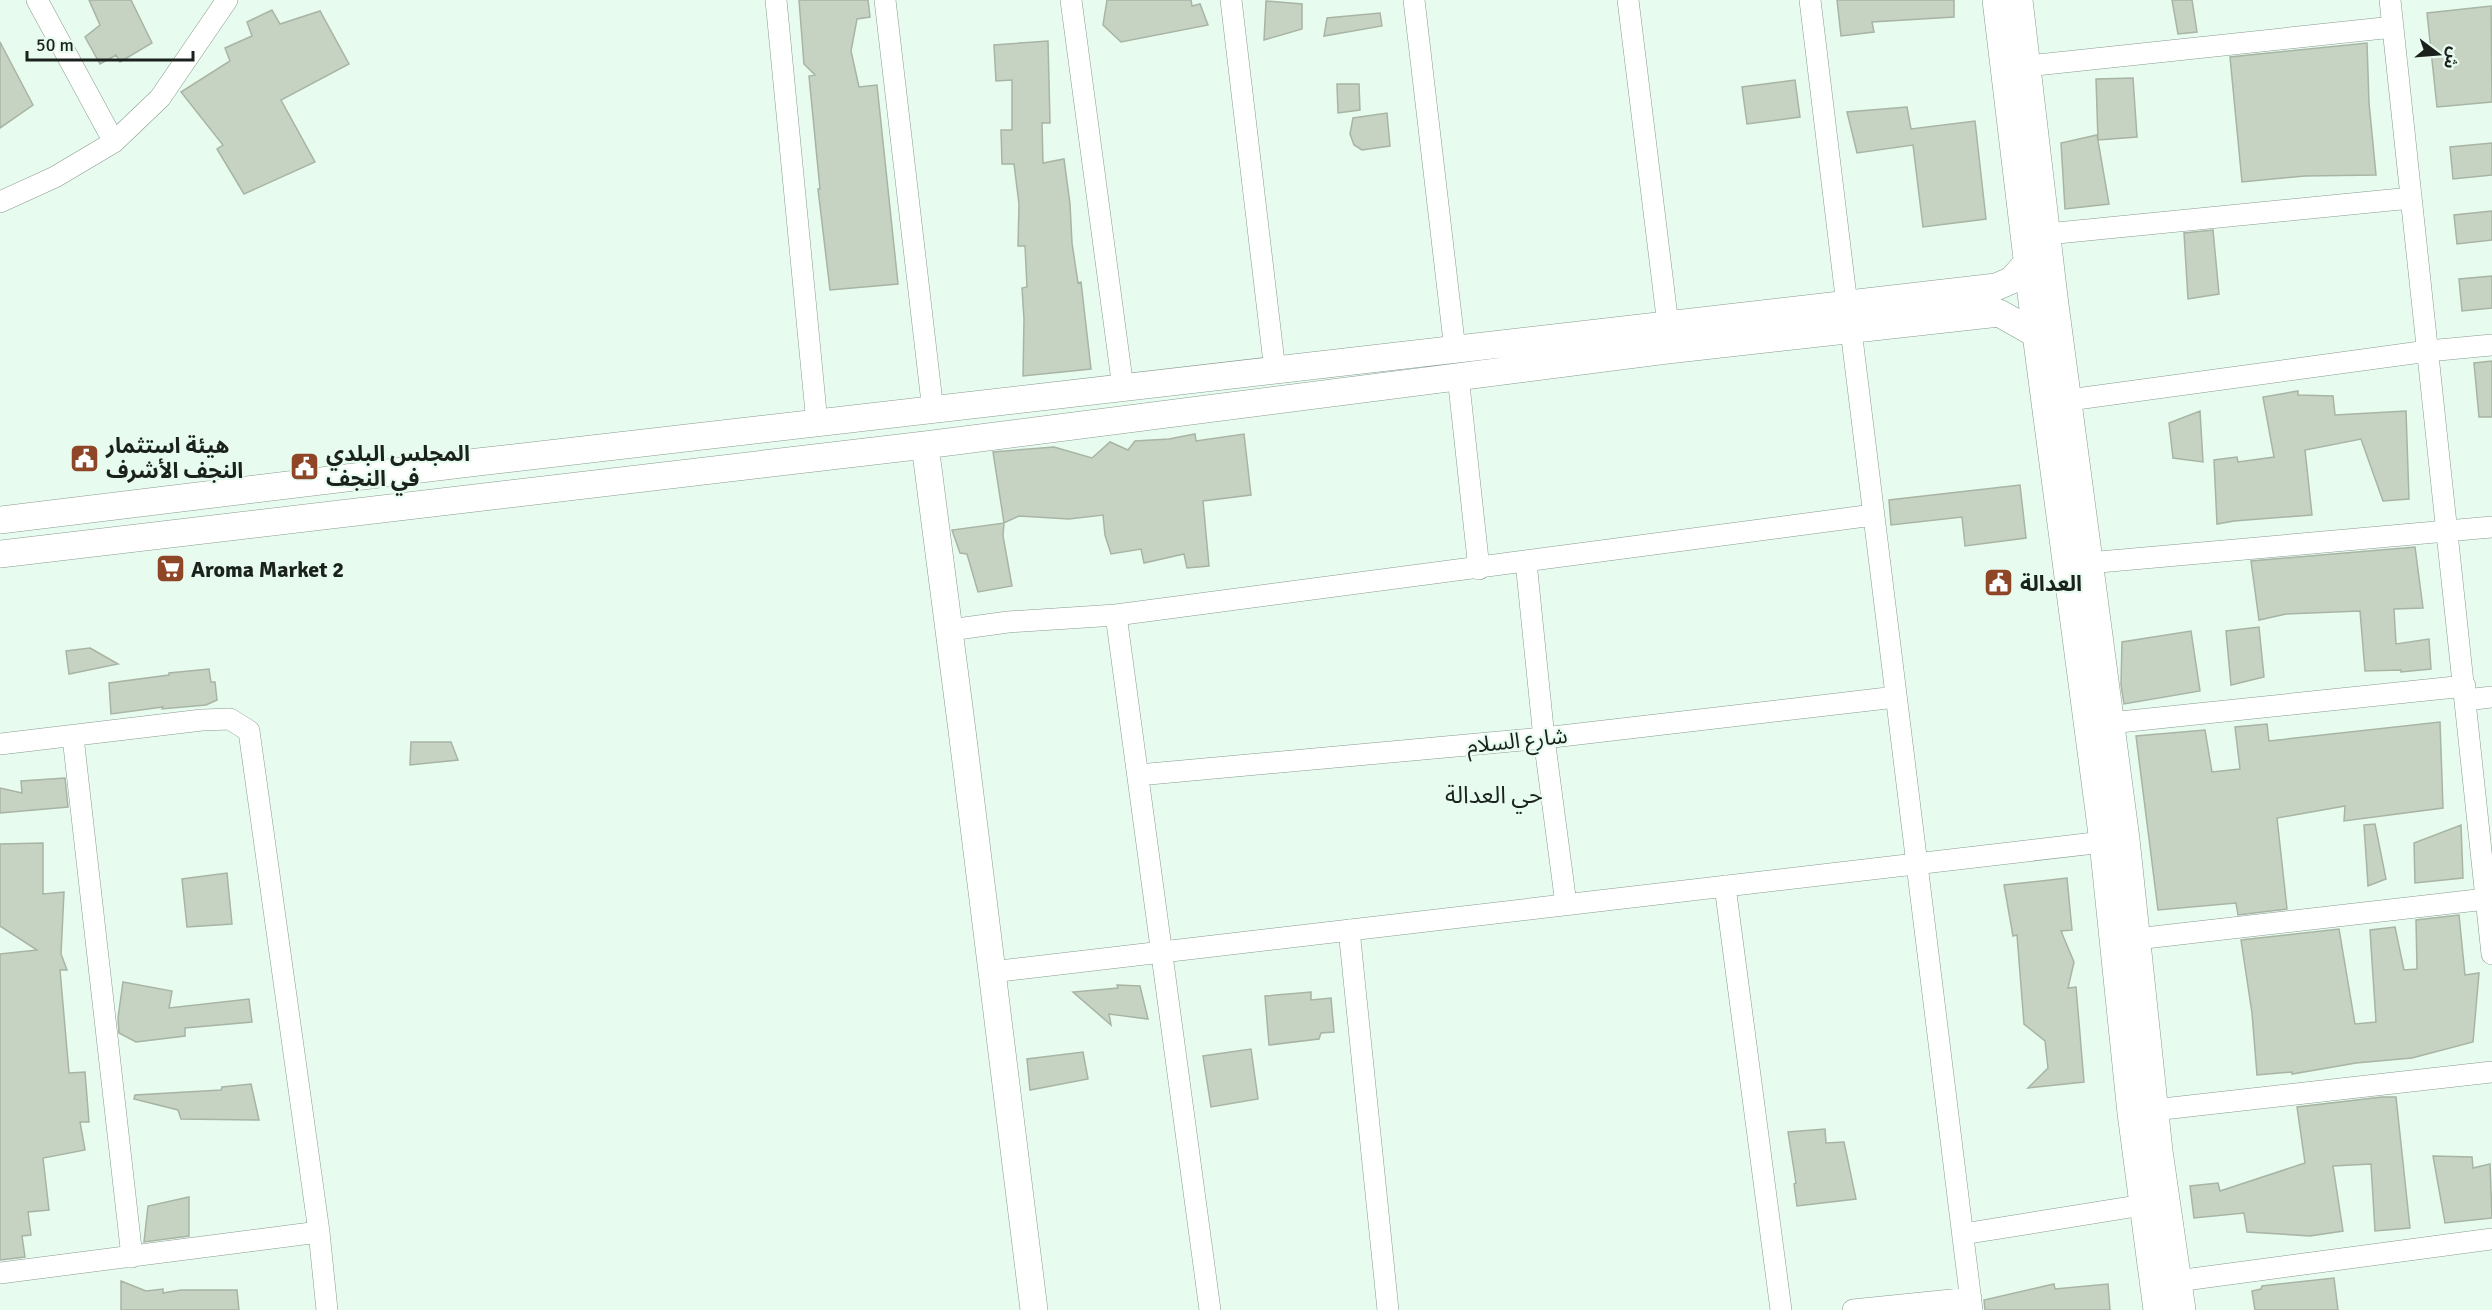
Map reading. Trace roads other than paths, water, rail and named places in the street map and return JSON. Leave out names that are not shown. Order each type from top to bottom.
[{"type":"street","points":[[37,0],[114,142]]},
{"type":"street","points":[[0,202],[55,177],[114,142],[160,98],[227,0]]},
{"type":"street","points":[[776,0],[817,423]]},
{"type":"street","points":[[885,0],[933,411]]},
{"type":"street","points":[[1071,0],[1128,420]]},
{"type":"street","points":[[1231,0],[1275,371]]},
{"type":"street","points":[[1414,0],[1479,569]]},
{"type":"street","points":[[1628,0],[1668,325]]},
{"type":"street","points":[[1810,0],[1972,1304],[1853,1310]]},
{"type":"street","points":[[1996,0],[2036,334],[2077,565],[2110,723],[2154,1110],[2144,1205],[2157,1310]]},
{"type":"street","points":[[2019,0],[2069,400],[2077,565],[2103,842],[2148,1153],[2182,1310]]},
{"type":"street","points":[[2390,0],[2466,693],[2492,954]]},
{"type":"street","points":[[2027,66],[2393,27]]},
{"type":"street","points":[[2047,234],[2411,198]]},
{"type":"street","points":[[0,520],[478,462],[1275,371],[1456,363],[1997,300],[2027,263]]},
{"type":"street","points":[[1997,300],[2036,334]]},
{"type":"street","points":[[0,554],[1128,420],[1668,325],[1849,317]]},
{"type":"street","points":[[2069,400],[2428,351],[2492,345]]},
{"type":"street","points":[[925,445],[1034,1310]]},
{"type":"street","points":[[478,462],[481,496]]},
{"type":"street","points":[[950,630],[1008,622],[1116,615],[1873,516]]},
{"type":"street","points":[[2077,565],[2492,526]]},
{"type":"street","points":[[1526,562],[1544,738],[1566,904]]},
{"type":"street","points":[[1116,615],[1210,1310]]},
{"type":"street","points":[[2110,723],[2466,693],[2492,697]]},
{"type":"street","name":"شارع السلام","points":[[1138,775],[1544,738],[1896,697]]},
{"type":"street","points":[[0,744],[202,720],[230,719],[249,731],[319,1232],[327,1310]]},
{"type":"street","points":[[74,737],[132,1257]]},
{"type":"street","points":[[991,972],[2103,842]]},
{"type":"street","points":[[1725,886],[1781,1310]]},
{"type":"street","points":[[2136,939],[2486,899]]},
{"type":"street","points":[[1349,930],[1389,1310]]},
{"type":"street","points":[[2154,1110],[2492,1072]]},
{"type":"street","points":[[1963,1234],[2144,1205]]},
{"type":"street","points":[[0,1273],[319,1232]]},
{"type":"street","points":[[2177,1281],[2492,1239]]},
{"type":"place","name":"هيئة استثمار النجف الأشرف","points":[[85,458]]},
{"type":"place","name":"المجلس البلدي في النجف","points":[[305,466]]},
{"type":"place","name":"Aroma Market 2","points":[[170,569]]},
{"type":"place","name":"العدالة","points":[[1999,583]]},
{"type":"district","name":"حي العدالة","points":[[1494,795]]}]
